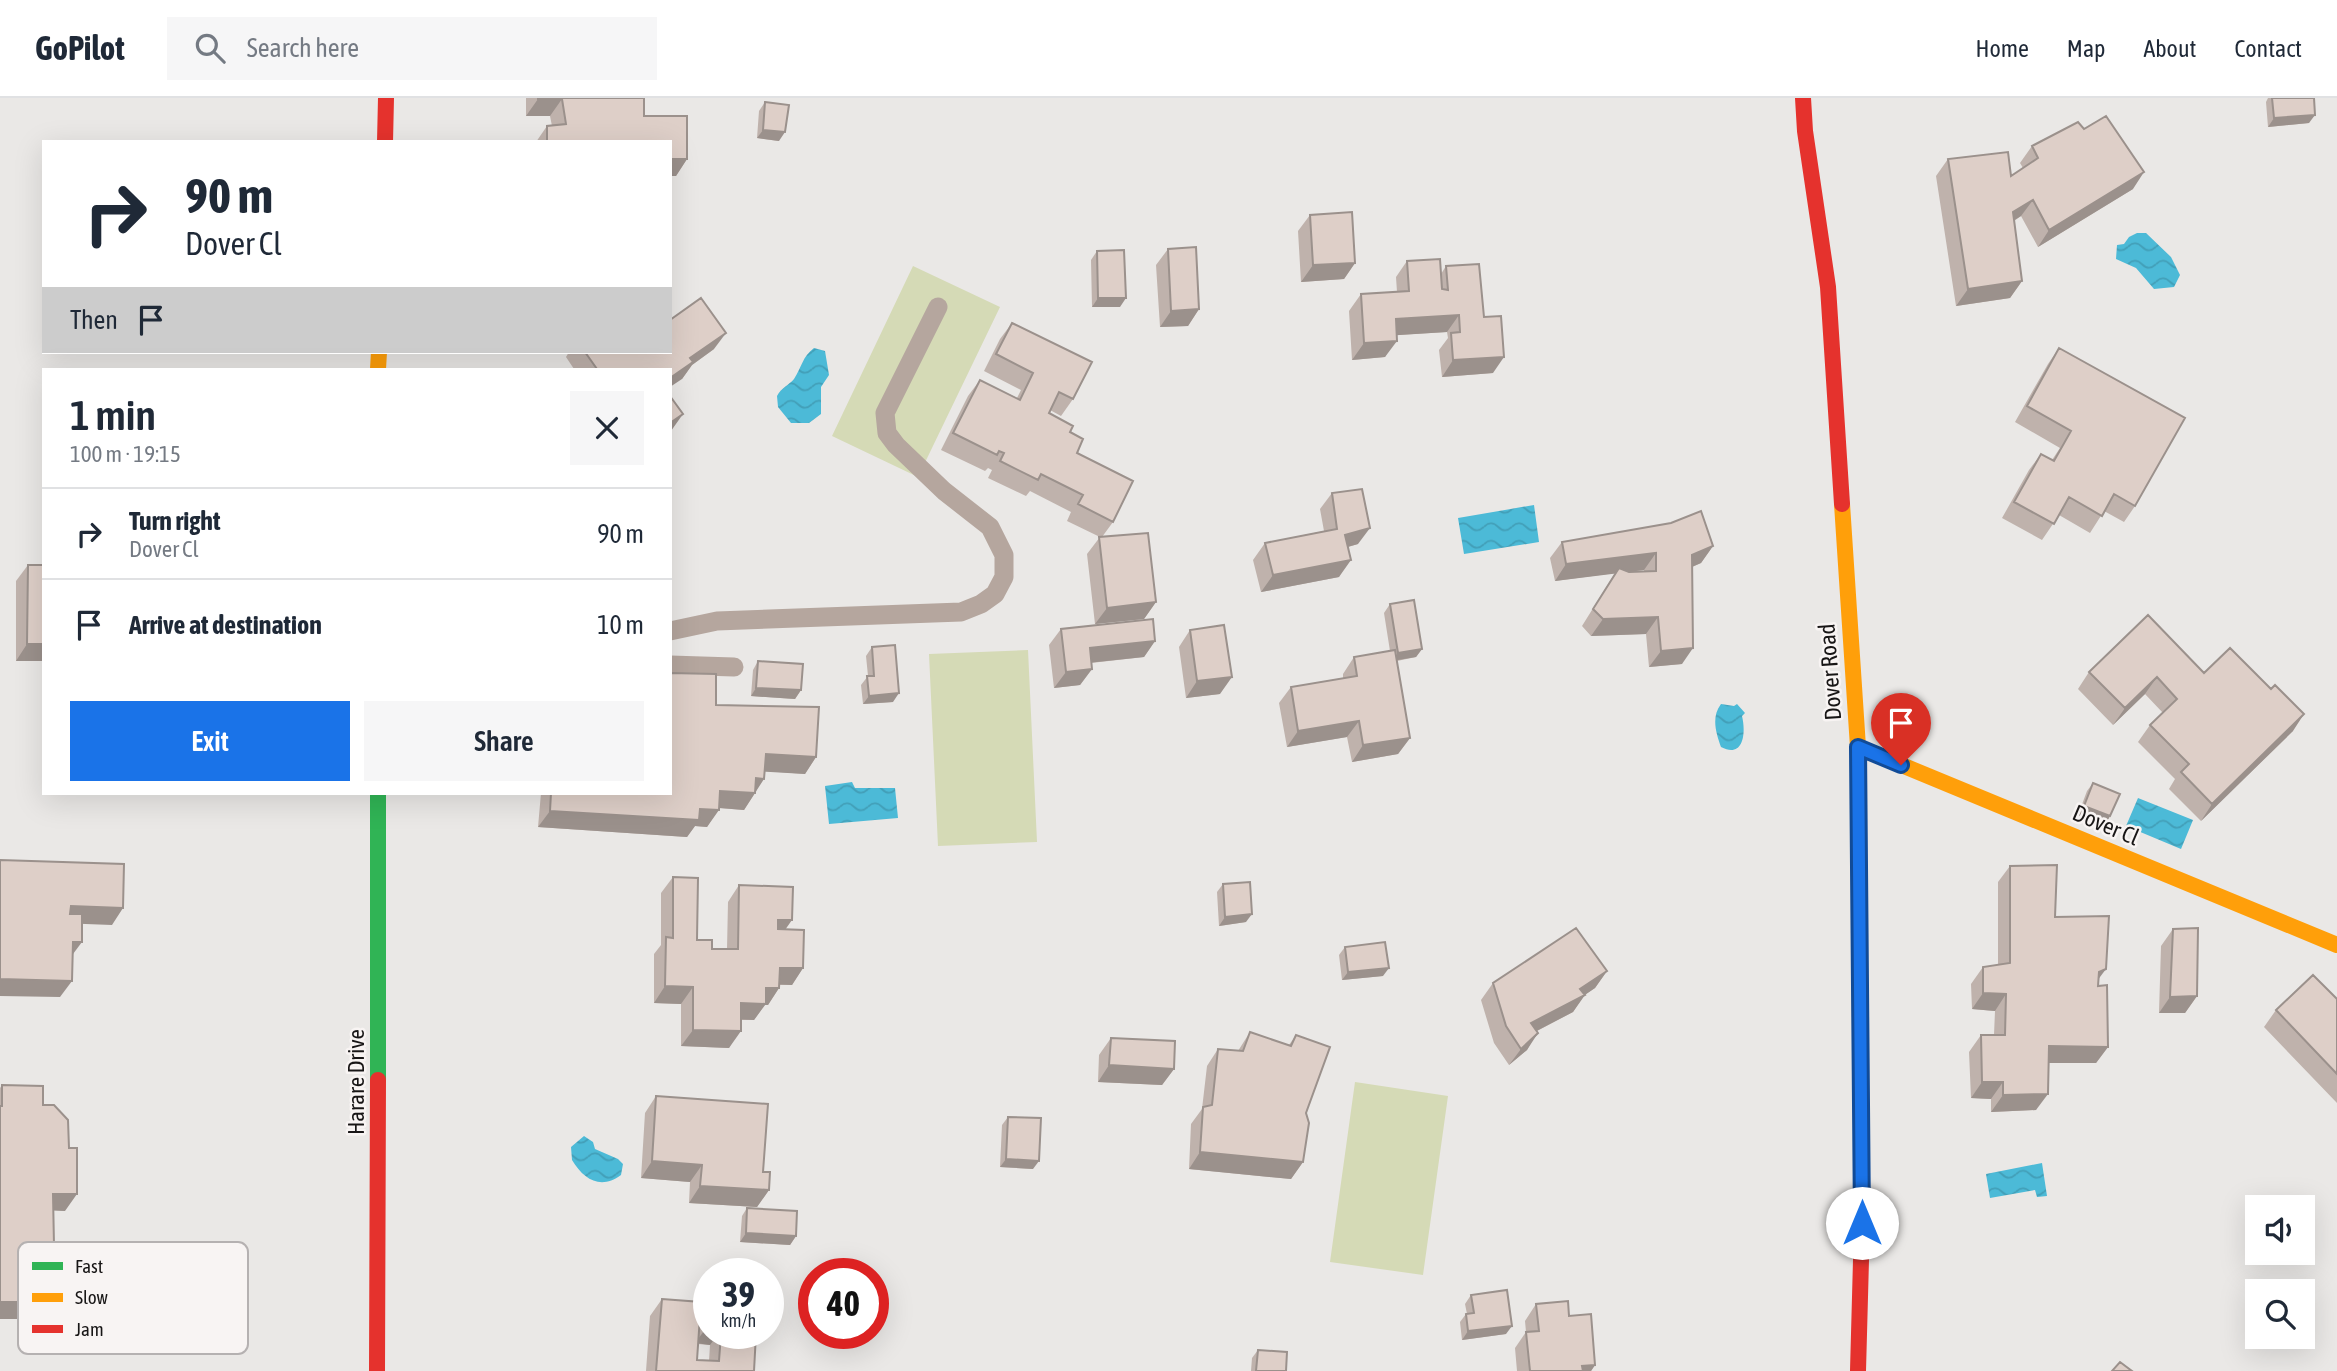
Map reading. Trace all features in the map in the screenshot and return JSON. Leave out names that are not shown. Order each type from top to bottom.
[{"type":"street","points":[[385,140],[386,98]]},
{"type":"street","name":"Dover Road","points":[[1803,98],[1805,131],[1828,287],[1858,747],[1862,1223],[1858,1371]]},
{"type":"street","name":"Dover Cl","points":[[1858,747],[2337,945]]},
{"type":"street","name":"Harare Drive","points":[[377,1371],[378,795]]},
{"type":"lane","points":[[672,631],[718,621],[961,612],[981,604],[995,594],[1004,577],[1004,555],[990,527],[944,491],[895,445],[887,433],[885,413],[938,307]]},
{"type":"lane","points":[[672,665],[734,667]]},
{"type":"green space","points":[[913,266],[1000,307],[918,477],[832,436]]},
{"type":"green space","points":[[1028,650],[1037,842],[938,846],[929,654]]},
{"type":"green space","points":[[1355,1082],[1448,1096],[1423,1275],[1330,1262]]},
{"type":"water","points":[[2146,233],[2171,257],[2180,275],[2174,287],[2154,289],[2136,268],[2116,259],[2117,245],[2124,244],[2129,237]]},
{"type":"water","points":[[814,348],[825,351],[829,375],[821,387],[821,414],[809,423],[791,423],[778,407],[777,396],[794,379]]},
{"type":"water","points":[[1534,505],[1539,542],[1464,554],[1458,518]]},
{"type":"water","points":[[1721,704],[1737,704],[1745,713],[1742,716],[1742,742],[1735,749],[1721,747],[1717,736],[1715,720]]},
{"type":"water","points":[[852,782],[855,788],[895,788],[898,818],[829,824],[825,786]]},
{"type":"water","points":[[2138,798],[2193,820],[2181,849],[2126,826]]},
{"type":"water","points":[[584,1136],[593,1142],[595,1149],[623,1164],[621,1175],[607,1182],[600,1182],[582,1173],[572,1160],[571,1147]]},
{"type":"water","points":[[2042,1163],[2047,1196],[2037,1197],[2035,1190],[1990,1198],[1986,1174]]},
{"type":"building","points":[[644,98],[644,116],[687,116],[687,159],[672,159],[672,140],[547,140],[547,126],[566,124],[562,99],[538,99]]},
{"type":"building","points":[[2272,98],[2314,98],[2315,115],[2274,118]]},
{"type":"building","points":[[765,102],[789,105],[785,132],[763,130]]},
{"type":"building","points":[[2106,116],[2144,172],[2049,230],[2033,200],[2013,212],[2022,281],[1968,289],[1948,159],[2008,152],[2011,176],[2038,158],[2032,146],[2078,122],[2084,129]]},
{"type":"building","points":[[1352,212],[1355,263],[1313,265],[1310,215]]},
{"type":"building","points":[[1196,247],[1199,309],[1171,311],[1168,249]]},
{"type":"building","points":[[1124,250],[1126,298],[1098,298],[1097,251]]},
{"type":"building","points":[[1440,259],[1442,289],[1448,290],[1446,266],[1479,264],[1484,317],[1501,316],[1504,357],[1453,360],[1451,333],[1460,332],[1459,315],[1396,319],[1397,341],[1364,343],[1361,294],[1409,291],[1407,261]]},
{"type":"building","points":[[701,298],[726,333],[690,358],[693,362],[672,377],[672,368],[596,368],[586,354],[672,354],[672,319]]},
{"type":"building","points":[[1012,323],[1092,362],[1073,399],[1059,392],[1049,413],[1073,426],[1070,432],[1083,439],[1077,453],[1133,481],[1113,522],[1078,504],[1083,495],[1041,474],[1038,480],[1000,461],[1004,453],[999,451],[997,455],[953,433],[980,380],[1020,400],[1033,373],[996,354]]},
{"type":"building","points":[[2059,348],[2185,418],[2135,506],[2114,494],[2102,516],[2069,497],[2054,524],[2014,502],[2041,454],[2054,461],[2071,431],[2027,406]]},
{"type":"building","points":[[672,399],[683,414],[672,422]]},
{"type":"building","points":[[1362,489],[1370,528],[1345,535],[1351,560],[1273,575],[1265,543],[1337,529],[1332,493]]},
{"type":"building","points":[[1701,511],[1713,546],[1692,555],[1693,648],[1661,651],[1658,617],[1603,619],[1593,609],[1619,568],[1629,572],[1656,571],[1656,553],[1566,564],[1562,542],[1671,523]]},
{"type":"building","points":[[1148,533],[1156,602],[1107,608],[1099,537]]},
{"type":"building","points":[[28,565],[42,565],[42,644],[27,644]]},
{"type":"building","points":[[1414,600],[1422,649],[1398,653],[1390,604]]},
{"type":"building","points":[[2148,615],[2204,673],[2230,648],[2271,689],[2275,685],[2304,714],[2212,804],[2181,772],[2189,764],[2150,725],[2177,699],[2157,677],[2125,708],[2089,672]]},
{"type":"building","points":[[1153,619],[1155,641],[1090,648],[1092,669],[1066,672],[1061,629]]},
{"type":"building","points":[[1224,625],[1232,677],[1197,681],[1190,630]]},
{"type":"building","points":[[895,645],[899,693],[869,696],[867,676],[874,676],[872,647]]},
{"type":"building","points":[[1395,650],[1410,738],[1363,745],[1359,721],[1298,731],[1291,687],[1357,676],[1354,657]]},
{"type":"building","points":[[758,661],[803,664],[801,690],[756,688]]},
{"type":"building","points":[[672,673],[716,674],[716,705],[819,707],[816,757],[766,754],[764,779],[756,778],[755,793],[720,791],[719,810],[700,809],[699,820],[550,811],[551,795],[672,795]]},
{"type":"building","points":[[2093,783],[2120,794],[2110,816],[2084,806]]},
{"type":"building","points":[[0,860],[124,864],[123,908],[71,906],[70,914],[82,914],[82,942],[73,942],[72,981],[0,979]]},
{"type":"building","points":[[2057,865],[2055,917],[2109,916],[2106,969],[2099,972],[2098,986],[2107,985],[2108,1047],[2049,1046],[2048,1094],[2003,1095],[2003,1082],[1982,1082],[1981,1035],[2005,1035],[2006,994],[1983,993],[1983,967],[2010,963],[2010,866]]},
{"type":"building","points":[[673,877],[698,878],[697,940],[712,940],[712,949],[738,949],[739,885],[793,887],[792,920],[778,920],[778,929],[804,930],[803,968],[780,968],[779,988],[766,988],[766,1004],[741,1003],[741,1031],[693,1030],[693,987],[665,986],[666,937],[673,938]]},
{"type":"building","points":[[1250,882],[1252,914],[1225,917],[1223,884]]},
{"type":"building","points":[[1576,928],[1607,971],[1580,989],[1585,995],[1531,1023],[1538,1033],[1521,1049],[1506,1026],[1493,983]]},
{"type":"building","points":[[2198,928],[2197,996],[2170,997],[2173,929]]},
{"type":"building","points":[[1385,942],[1389,968],[1348,972],[1345,947]]},
{"type":"building","points":[[2313,975],[2337,999],[2337,1074],[2276,1010]]},
{"type":"building","points":[[1250,1032],[1291,1046],[1296,1035],[1330,1047],[1306,1113],[1309,1123],[1303,1162],[1200,1152],[1203,1107],[1212,1105],[1218,1049],[1243,1051]]},
{"type":"building","points":[[1111,1038],[1175,1041],[1174,1069],[1109,1065]]},
{"type":"building","points":[[2,1085],[43,1086],[43,1105],[54,1105],[68,1120],[69,1148],[77,1148],[77,1194],[53,1194],[54,1242],[18,1242],[18,1302],[0,1302]]},
{"type":"building","points":[[656,1096],[768,1104],[763,1172],[770,1172],[769,1190],[700,1186],[702,1165],[652,1161]]},
{"type":"building","points":[[1008,1117],[1041,1118],[1039,1161],[1006,1159]]},
{"type":"building","points":[[747,1208],[797,1211],[796,1236],[746,1233]]},
{"type":"building","points":[[1507,1290],[1512,1326],[1468,1331],[1466,1314],[1474,1313],[1471,1295]]},
{"type":"building","points":[[662,1299],[693,1301],[693,1349],[698,1349],[697,1360],[719,1361],[720,1349],[755,1349],[754,1371],[656,1371]]},
{"type":"building","points":[[1568,1301],[1569,1316],[1591,1314],[1595,1365],[1582,1366],[1583,1371],[1530,1371],[1526,1332],[1539,1331],[1536,1304]]},
{"type":"building","points":[[1258,1350],[1287,1352],[1286,1371],[1256,1371]]},
{"type":"building","points":[[2120,1362],[2132,1371],[2112,1371]]},
{"type":"traffic: fast","points":[[378,795],[378,1080]]},
{"type":"traffic: slow","points":[[378,368],[379,354]]},
{"type":"traffic: slow","points":[[1842,504],[1858,747],[1860,1030]]},
{"type":"traffic: slow","points":[[1858,747],[2337,945]]},
{"type":"traffic: jam","points":[[385,140],[386,98]]},
{"type":"traffic: jam","points":[[1803,98],[1805,131],[1828,287],[1842,504]]},
{"type":"traffic: jam","points":[[1858,1371],[1862,1223],[1860,1030]]},
{"type":"traffic: jam","points":[[377,1371],[378,1080]]},
{"type":"route","points":[[1862,1223],[1858,747],[1901,765]]}]
